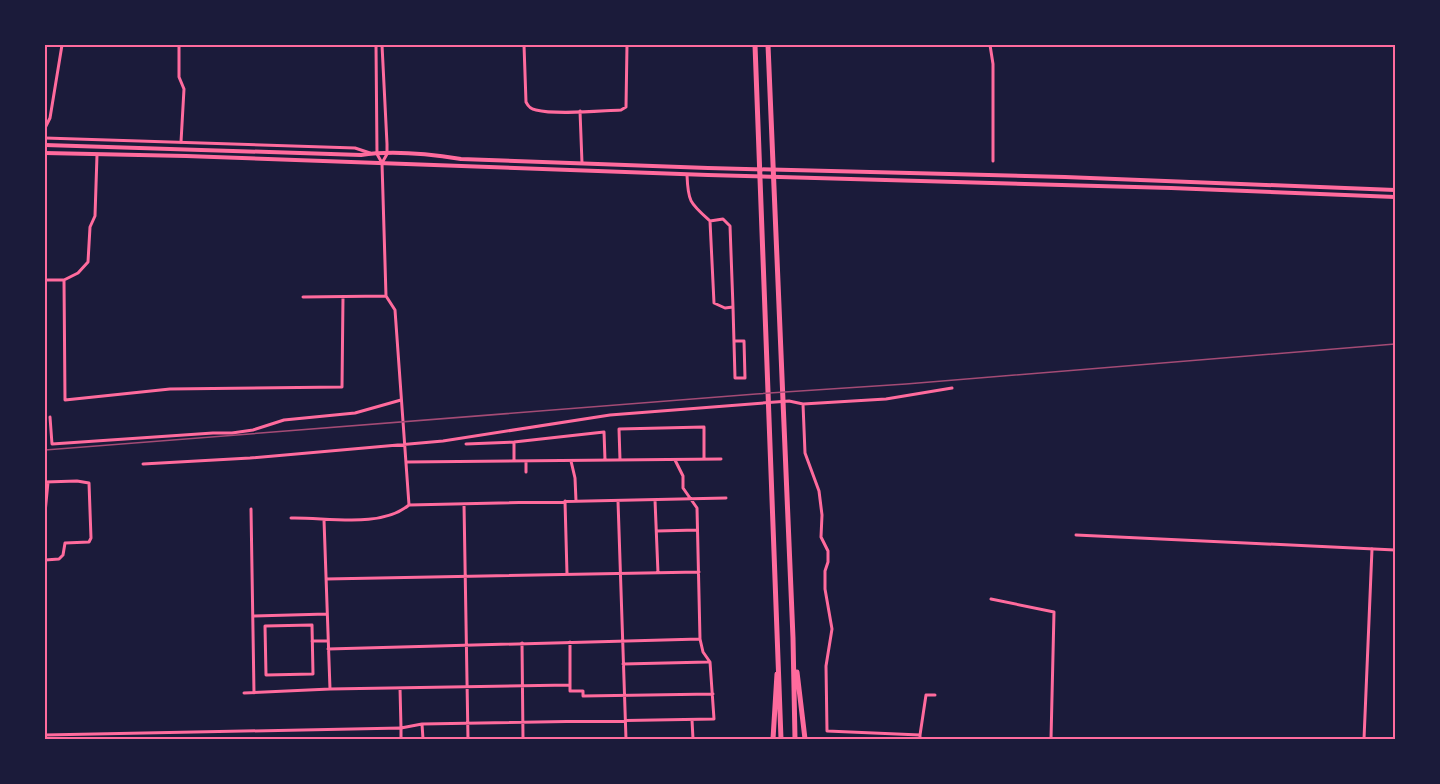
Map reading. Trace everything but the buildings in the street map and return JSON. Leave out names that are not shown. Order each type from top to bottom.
[{"type":"highway","points":[[754,45],[779,639],[781,739]]},
{"type":"highway","points":[[768,45],[793,638],[795,739]]},
{"type":"highway","points":[[793,638],[805,739]]},
{"type":"highway","points":[[772,739],[779,639]]},
{"type":"main road","points":[[45,145],[361,155],[375,153],[435,154],[461,159],[1065,177],[1395,190]]},
{"type":"main road","points":[[45,153],[1395,197]]},
{"type":"street","points":[[45,128],[50,118],[62,45]]},
{"type":"street","points":[[179,45],[179,77],[184,89],[181,142]]},
{"type":"street","points":[[376,45],[375,153],[382,163]]},
{"type":"street","points":[[382,45],[387,154],[382,163],[386,296],[395,310],[409,505]]},
{"type":"street","points":[[524,45],[526,102],[528,107],[536,111],[621,110],[626,107],[627,45]]},
{"type":"street","points":[[990,45],[993,64],[993,161]]},
{"type":"street","points":[[580,111],[582,163]]},
{"type":"street","points":[[45,138],[355,148],[375,153]]},
{"type":"street","points":[[152,148],[153,142]]},
{"type":"street","points":[[45,280],[64,280],[78,273],[88,262],[90,227],[95,216],[97,155]]},
{"type":"street","points":[[687,174],[687,197],[695,207],[710,220],[723,219],[730,226],[735,378],[746,378],[744,341],[734,341]]},
{"type":"street","points":[[710,220],[714,303],[725,308],[733,307]]},
{"type":"street","points":[[64,280],[65,400],[170,389],[342,387],[343,297]]},
{"type":"street","points":[[303,297],[386,296]]},
{"type":"street","points":[[143,464],[406,445],[610,415],[789,401],[803,404],[886,399],[952,388]]},
{"type":"street","points":[[50,417],[52,444],[232,433],[253,430],[284,420],[355,413],[401,400]]},
{"type":"street","points":[[803,404],[805,453],[819,491],[822,515],[821,537],[828,551],[825,589],[831,629],[826,666],[827,731],[920,737],[926,694],[935,695]]},
{"type":"street","points":[[620,460],[619,429],[704,427],[704,459]]},
{"type":"street","points":[[466,444],[514,442],[604,432],[605,460]]},
{"type":"street","points":[[514,442],[514,462]]},
{"type":"street","points":[[407,462],[721,459]]},
{"type":"street","points":[[45,735],[401,728],[422,724],[714,719],[710,662],[703,652],[700,639],[697,508],[683,488],[683,476],[675,460]]},
{"type":"street","points":[[571,461],[575,478],[576,501]]},
{"type":"street","points":[[526,462],[526,472]]},
{"type":"street","points":[[45,513],[46,481],[78,480],[89,483],[91,538],[89,542],[65,543],[63,555],[59,559],[45,560]]},
{"type":"street","points":[[291,518],[309,517],[324,520],[375,518],[395,514],[409,505],[726,498]]},
{"type":"street","points":[[655,500],[658,573]]},
{"type":"street","points":[[565,501],[567,574]]},
{"type":"street","points":[[618,501],[626,739]]},
{"type":"street","points":[[464,503],[468,739]]},
{"type":"street","points":[[251,509],[254,693]]},
{"type":"street","points":[[324,520],[330,688]]},
{"type":"street","points":[[657,531],[698,530]]},
{"type":"street","points":[[1076,535],[1395,550]]},
{"type":"street","points":[[1364,739],[1372,549]]},
{"type":"street","points":[[326,579],[699,572]]},
{"type":"street","points":[[991,599],[1054,612],[1051,739]]},
{"type":"street","points":[[253,616],[327,614]]},
{"type":"street","points":[[312,625],[312,641],[313,674],[266,675],[265,626],[312,625]]},
{"type":"street","points":[[328,649],[700,639]]},
{"type":"street","points":[[312,641],[328,641]]},
{"type":"street","points":[[570,642],[570,691],[583,691],[583,696],[713,694]]},
{"type":"street","points":[[522,643],[523,739]]},
{"type":"street","points":[[623,664],[710,662]]},
{"type":"street","points":[[244,693],[330,688],[570,685]]},
{"type":"street","points":[[400,688],[401,739]]},
{"type":"street","points":[[692,719],[693,739]]},
{"type":"street","points":[[422,724],[423,739]]},
{"type":"railway","points":[[45,450],[1395,344]]}]
